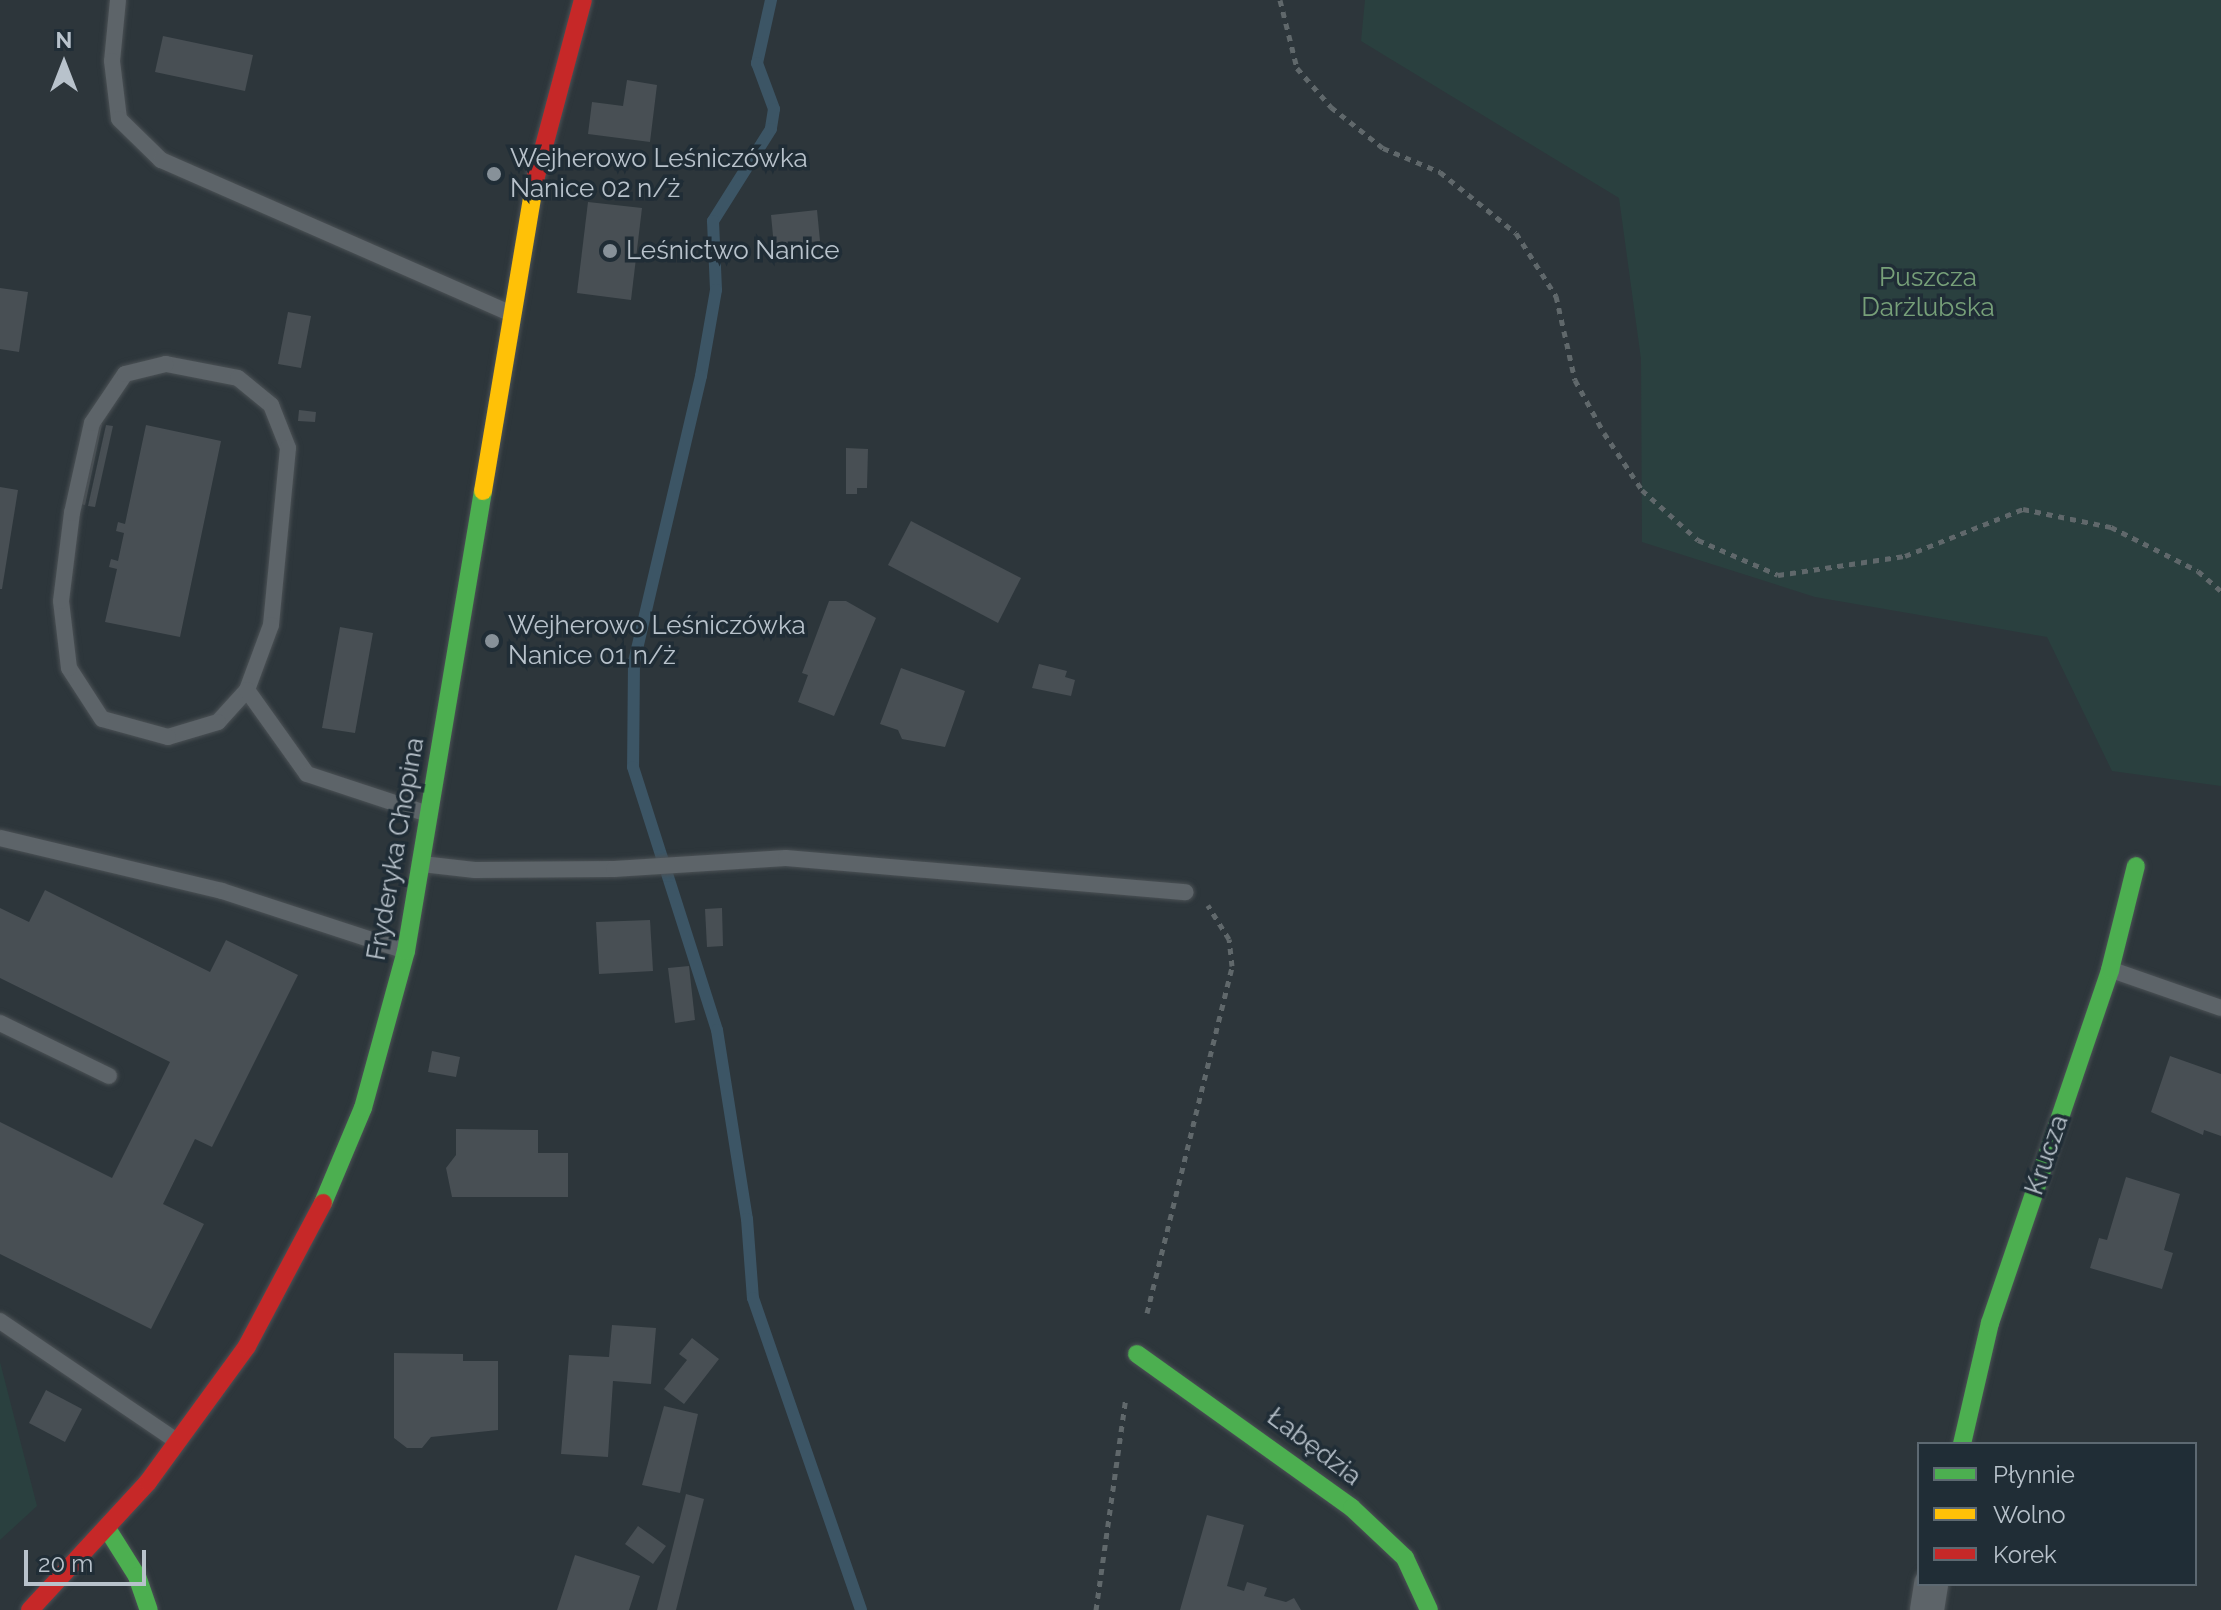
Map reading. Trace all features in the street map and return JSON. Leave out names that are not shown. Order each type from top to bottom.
[{"type":"street","name":"Fryderyka Chopina","points":[[30,1610],[108,1530],[180,1443],[247,1346],[311,1230],[363,1108],[406,951],[538,163],[583,0]]},
{"type":"street","name":"Krucza","points":[[1962,1442],[1990,1323],[2110,970],[2136,866]]},
{"type":"street","name":"Łabędzia","points":[[1137,1354],[1352,1508],[1405,1558],[1429,1610]]},
{"type":"street","points":[[108,1530],[137,1576],[149,1610]]},
{"type":"street","points":[[1927,1610],[1931,1586]]},
{"type":"lane","points":[[118,0],[112,61],[119,119],[161,160],[513,314]]},
{"type":"lane","points":[[166,364],[238,378],[271,405],[288,448],[271,625],[247,690],[218,722],[168,737],[102,719],[69,668],[61,601],[72,513],[92,423],[125,374],[166,364]]},
{"type":"lane","points":[[247,690],[307,774],[429,815]]},
{"type":"lane","points":[[0,838],[222,891],[406,951]]},
{"type":"lane","points":[[421,864],[475,870],[614,869],[786,858],[1186,892]]},
{"type":"lane","points":[[2110,970],[2221,1008]]},
{"type":"lane","points":[[0,1023],[109,1076]]},
{"type":"lane","points":[[0,1321],[180,1443]]},
{"type":"path","points":[[1280,0],[1297,68],[1331,107],[1383,148],[1440,172],[1516,233],[1556,296],[1575,380],[1604,433],[1642,490],[1698,540],[1778,575],[1905,556],[2023,509],[2111,527],[2198,571],[2221,591]]},
{"type":"path","points":[[1096,1610],[1117,1434],[1232,966],[1229,939],[1214,909],[1186,892]]},
{"type":"green space","name":"Puszcza Darżlubska","points":[[1365,0],[2221,0],[2221,786],[2112,771],[2047,637],[1815,597],[1642,542],[1641,359],[1619,198],[1361,41]]},
{"type":"green space","points":[[0,1362],[37,1506],[0,1540]]},
{"type":"building","points":[[163,36],[253,55],[245,91],[155,72]]},
{"type":"building","points":[[627,80],[657,85],[650,142],[588,134],[592,102],[623,106]]},
{"type":"building","name":"Leśnictwo Nanice","points":[[588,202],[642,208],[631,300],[577,293]]},
{"type":"building","points":[[817,210],[820,241],[774,246],[771,215]]},
{"type":"building","points":[[0,288],[28,292],[19,352],[0,349]]},
{"type":"building","points":[[288,312],[311,316],[301,368],[278,364]]},
{"type":"building","points":[[299,410],[316,412],[315,422],[298,421]]},
{"type":"building","points":[[95,422],[102,424],[85,505],[77,503]]},
{"type":"building","points":[[106,425],[113,426],[95,507],[88,506]]},
{"type":"building","points":[[146,425],[221,441],[180,637],[105,622],[117,569],[109,567],[111,559],[118,561],[124,533],[116,531],[118,522],[125,524]]},
{"type":"building","points":[[846,448],[868,449],[867,488],[857,488],[857,494],[846,494]]},
{"type":"building","points":[[0,487],[18,490],[2,589],[0,589]]},
{"type":"building","points":[[911,521],[1021,578],[998,623],[888,565]]},
{"type":"building","points":[[829,601],[846,601],[876,618],[834,716],[798,702],[808,675],[802,673]]},
{"type":"building","points":[[340,627],[373,633],[355,733],[322,728]]},
{"type":"building","points":[[1039,664],[1067,671],[1065,677],[1075,680],[1071,696],[1032,688]]},
{"type":"building","points":[[901,668],[965,691],[945,747],[902,739],[898,730],[880,724]]},
{"type":"building","points":[[45,890],[210,972],[226,940],[298,975],[212,1147],[195,1139],[163,1204],[204,1224],[151,1329],[0,1254],[0,1122],[112,1178],[170,1062],[0,978],[0,908],[29,922]]},
{"type":"building","points":[[722,908],[723,946],[707,947],[705,909]]},
{"type":"building","points":[[650,920],[653,971],[599,974],[596,922]]},
{"type":"building","points":[[689,966],[695,1020],[675,1023],[668,968]]},
{"type":"building","points":[[432,1051],[460,1057],[456,1077],[428,1072]]},
{"type":"building","points":[[2170,1056],[2221,1074],[2221,1136],[2204,1130],[2203,1135],[2151,1112]]},
{"type":"building","points":[[456,1129],[538,1130],[538,1153],[568,1153],[568,1197],[452,1197],[446,1168],[456,1155]]},
{"type":"building","points":[[2126,1177],[2180,1194],[2164,1250],[2173,1253],[2162,1289],[2090,1268],[2099,1238],[2107,1240]]},
{"type":"building","points":[[612,1325],[656,1328],[651,1384],[613,1381],[608,1457],[561,1454],[569,1355],[609,1357]]},
{"type":"building","points":[[692,1338],[719,1359],[684,1404],[664,1389],[687,1360],[679,1354]]},
{"type":"building","points":[[394,1353],[463,1354],[463,1361],[498,1361],[498,1430],[431,1437],[422,1448],[407,1448],[394,1438]]},
{"type":"building","points":[[46,1390],[82,1409],[65,1442],[29,1423]]},
{"type":"building","points":[[664,1406],[698,1414],[680,1493],[642,1485]]},
{"type":"building","points":[[686,1494],[704,1499],[676,1610],[657,1610]]},
{"type":"building","points":[[1207,1515],[1244,1525],[1227,1586],[1244,1591],[1247,1582],[1267,1588],[1264,1596],[1286,1602],[1294,1598],[1301,1610],[1180,1610]]},
{"type":"building","points":[[638,1526],[666,1546],[653,1564],[625,1544]]},
{"type":"building","points":[[575,1555],[640,1576],[629,1610],[557,1610]]},
{"type":"waterway","points":[[771,0],[757,63],[774,109],[771,129],[713,221],[716,290],[701,376],[634,661],[633,767],[717,1030],[747,1219],[753,1298],[861,1610]]},
{"type":"traffic: fast","points":[[323,1203],[363,1108],[406,951],[483,491]]},
{"type":"traffic: fast","points":[[1962,1442],[1990,1323],[2110,970],[2136,866]]},
{"type":"traffic: fast","points":[[1137,1354],[1352,1508],[1405,1558],[1429,1610]]},
{"type":"traffic: fast","points":[[108,1530],[137,1576],[149,1610]]},
{"type":"traffic: slow","points":[[483,491],[535,180]]},
{"type":"traffic: jam","points":[[535,180],[583,0]]},
{"type":"traffic: jam","points":[[30,1610],[148,1482],[247,1346],[323,1203]]},
{"type":"place","name":"Wejherowo Leśniczówka Nanice 02 n/ż","points":[[494,174]]},
{"type":"place","name":"Leśnictwo Nanice","points":[[610,251]]},
{"type":"place","name":"Wejherowo Leśniczówka Nanice 01 n/ż","points":[[492,641]]}]
